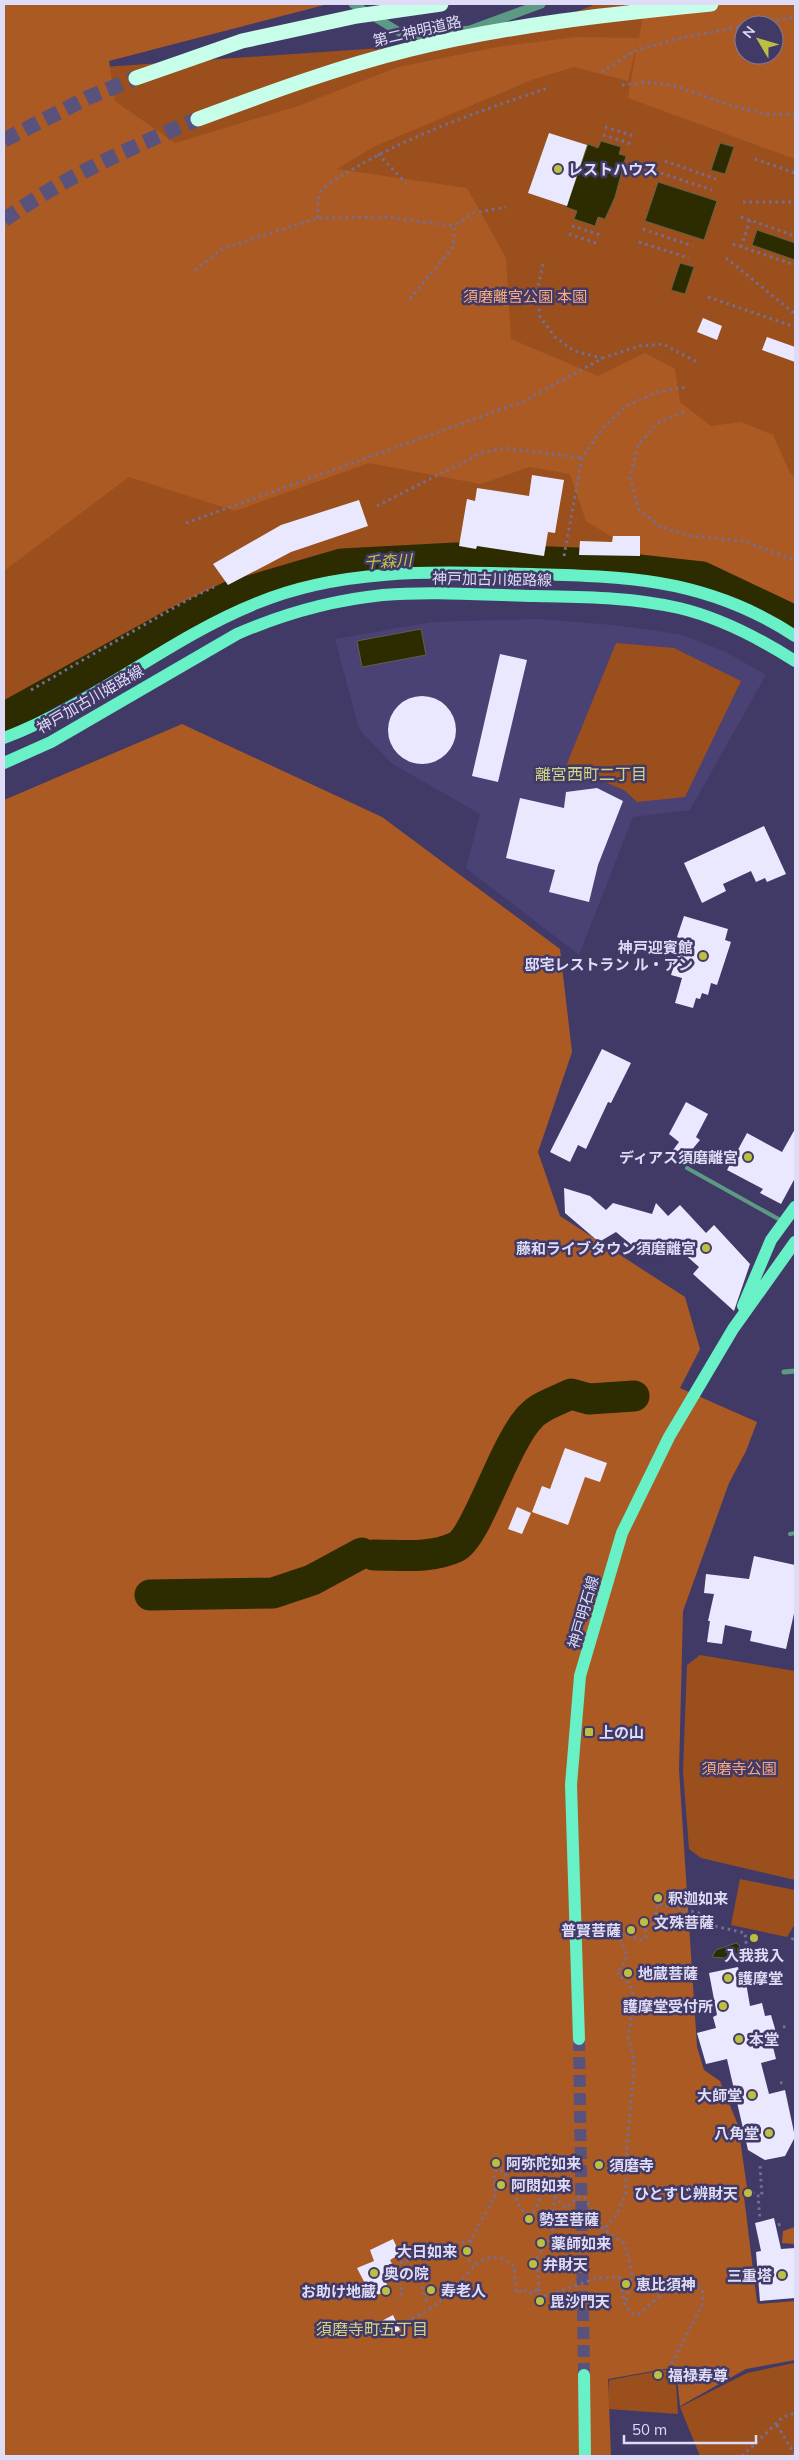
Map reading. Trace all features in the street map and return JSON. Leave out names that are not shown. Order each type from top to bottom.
[{"type":"highway","name":"第二神明道路","points":[[136,78],[242,42],[270,35],[356,16],[441,4]]},
{"type":"highway","name":"第二神明道路","points":[[198,119],[339,68],[411,49],[582,17],[711,4]]},
{"type":"main road","name":"神戸加古川姫路線","points":[[4,738],[72,707],[189,635],[237,611],[286,593],[363,577],[399,574],[474,573],[552,575],[656,582],[732,603],[795,636]]},
{"type":"main road","name":"神戸加古川姫路線","points":[[4,763],[52,742],[237,634],[261,623],[311,608],[383,595],[430,593],[564,597],[652,603],[679,608],[725,622],[795,661]]},
{"type":"main road","points":[[733,1329],[771,1240],[795,1207]]},
{"type":"main road","name":"神戸明石線","points":[[579,2039],[571,1785],[580,1676],[622,1533],[669,1437],[733,1329],[795,1242]]},
{"type":"main road","points":[[584,2375],[585,2456]]},
{"type":"street","points":[[353,4],[406,36],[470,30],[541,4]]},
{"type":"street","points":[[784,1372],[795,1371]]},
{"type":"lane","points":[[687,1168],[784,1223]]},
{"type":"lane","points":[[790,1534],[795,1533]]},
{"type":"path","points":[[602,72],[634,51],[676,39],[734,28]]},
{"type":"path","points":[[622,85],[646,82],[676,86],[726,104],[765,114],[795,115]]},
{"type":"path","points":[[318,218],[317,204],[321,192],[332,182],[378,154],[508,101],[548,88]]},
{"type":"path","points":[[606,127],[634,136]]},
{"type":"path","points":[[603,135],[632,144]]},
{"type":"path","points":[[378,154],[406,183]]},
{"type":"path","points":[[755,159],[795,172]]},
{"type":"path","points":[[665,161],[716,179]]},
{"type":"path","points":[[661,174],[712,190]]},
{"type":"path","points":[[743,202],[795,202]]},
{"type":"path","points":[[195,270],[222,249],[318,218],[385,217],[455,226],[473,212],[506,207]]},
{"type":"path","points":[[741,217],[795,236]]},
{"type":"path","points":[[742,247],[750,220]]},
{"type":"path","points":[[410,299],[453,247],[455,226]]},
{"type":"path","points":[[572,226],[601,235]]},
{"type":"path","points":[[643,229],[693,246]]},
{"type":"path","points":[[569,234],[598,244]]},
{"type":"path","points":[[639,242],[689,258]]},
{"type":"path","points":[[733,244],[795,265]]},
{"type":"path","points":[[726,258],[795,314]]},
{"type":"path","points":[[543,264],[538,292],[540,316],[555,337],[574,351],[603,358]]},
{"type":"path","points":[[708,297],[795,327]]},
{"type":"path","points":[[186,523],[524,401],[603,358],[639,346],[663,344],[697,362]]},
{"type":"path","points":[[564,556],[582,458],[603,428],[626,406],[658,392],[687,387]]},
{"type":"path","points":[[684,412],[658,423],[638,445],[630,478],[639,509],[659,526],[690,536],[743,541],[795,560]]},
{"type":"path","points":[[377,506],[481,453],[505,448],[582,458]]},
{"type":"path","points":[[31,690],[214,587]]},
{"type":"path","points":[[601,2228],[608,2226],[618,2212],[626,2193],[627,2142],[634,2066],[628,2037],[634,1993],[630,1984],[616,1972],[623,1966],[627,1956],[620,1938],[624,1934],[641,1940],[646,1937],[645,1926],[654,1925],[657,1904],[699,1913],[701,1923],[745,1933],[747,1952],[757,1963]]},
{"type":"path","points":[[792,1940],[795,1934]]},
{"type":"path","points":[[756,1976],[760,1975]]},
{"type":"path","points":[[783,2028],[788,2026]]},
{"type":"path","points":[[780,2083],[786,2082]]},
{"type":"path","points":[[760,2166],[762,2196],[758,2196],[760,2219]]},
{"type":"path","points":[[473,2265],[469,2260],[471,2240],[496,2194],[494,2175],[496,2169],[506,2176],[520,2206],[527,2214],[533,2212],[546,2188],[566,2208],[579,2197],[585,2198],[591,2205],[596,2224],[625,2244],[632,2273],[625,2305]]},
{"type":"path","points":[[556,2196],[551,2214],[553,2232],[537,2258],[541,2297],[598,2278],[619,2277],[622,2281],[625,2305],[633,2314],[638,2314],[671,2289],[687,2281],[695,2284],[703,2292],[702,2305],[668,2371]]},
{"type":"path","points":[[400,2263],[471,2240]]},
{"type":"path","points":[[406,2321],[421,2315],[450,2293],[473,2265],[486,2259],[508,2261],[514,2266],[516,2292],[518,2293],[523,2289],[530,2293],[533,2289],[539,2292]]},
{"type":"path","points":[[402,2273],[419,2278],[427,2302]]},
{"type":"path","points":[[397,2282],[403,2292],[398,2299]]},
{"type":"path","points":[[742,2456],[777,2425],[783,2417],[795,2413]]},
{"type":"path","points":[[777,2425],[795,2455]]},
{"type":"shaded area","points":[[4,4],[328,4],[109,61],[115,101],[175,143],[301,105],[398,67],[497,47],[576,37],[639,38],[645,4],[795,4],[795,159],[628,98],[638,40],[628,81],[574,67],[534,79],[373,147],[337,169],[467,188],[506,258],[511,339],[598,376],[645,353],[675,369],[680,402],[711,426],[741,422],[773,435],[790,473],[795,477],[795,623],[734,583],[655,563],[586,521],[570,474],[529,467],[481,484],[369,463],[235,511],[129,477],[4,571]]},
{"type":"shaded area","points":[[601,141],[621,147],[619,154],[626,156],[615,197],[605,219],[598,217],[595,226],[574,219],[577,211],[566,207],[588,144],[598,148]]},
{"type":"shaded area","points":[[720,143],[734,147],[725,174],[711,170]]},
{"type":"shaded area","points":[[658,182],[717,201],[704,240],[645,221]]},
{"type":"shaded area","points":[[757,230],[795,243],[795,260],[752,245]]},
{"type":"shaded area","points":[[680,263],[694,267],[685,294],[671,290]]},
{"type":"shaded area","points":[[539,619],[613,625],[680,634],[726,652],[766,675],[690,810],[633,817],[579,955],[466,868],[480,814],[391,763],[359,729],[335,639],[432,622]]},
{"type":"shaded area","points":[[421,629],[426,655],[362,667],[357,641]]},
{"type":"shaded area","points":[[182,724],[382,817],[560,949],[572,1052],[538,1152],[560,1216],[685,1297],[700,1349],[680,1388],[757,1422],[746,1451],[729,1483],[683,1611],[679,1770],[697,2047],[704,2070],[720,2081],[738,2125],[747,2188],[744,2189],[744,2197],[757,2302],[759,2304],[795,2301],[795,2360],[746,2369],[680,2406],[676,2367],[608,2379],[611,2456],[4,2456],[4,800]]},
{"type":"shaded area","points":[[736,1943],[740,1946],[737,1954],[724,1958],[712,1957],[716,1950]]},
{"type":"shaded area","points":[[795,2227],[795,2244],[782,2243],[783,2231]]},
{"type":"green space","name":"須磨離宮公園 本園","points":[[596,4],[795,4],[795,617],[700,582],[644,569],[454,564],[340,569],[214,605],[9,717],[4,717],[4,121],[89,68],[395,47],[566,16]]},
{"type":"green space","points":[[616,643],[674,648],[741,681],[685,797],[637,802],[624,790],[566,766]]},
{"type":"green space","name":"須磨寺公園","points":[[700,1655],[795,1671],[795,1880],[701,1858],[689,1849],[683,1771],[687,1665]]},
{"type":"green space","points":[[740,1879],[795,1890],[795,1924],[787,1937],[731,1925]]},
{"type":"green space","points":[[794,2363],[795,2456],[700,2456],[680,2407],[747,2373]]},
{"type":"green space","points":[[675,2368],[678,2414],[608,2409],[609,2380]]},
{"type":"building","name":"レストハウス","points":[[549,133],[587,145],[567,206],[528,193]]},
{"type":"building","points":[[703,318],[722,326],[717,340],[697,332]]},
{"type":"building","points":[[767,337],[795,347],[795,362],[762,350]]},
{"type":"building","points":[[532,475],[564,480],[555,533],[548,532],[544,556],[477,546],[476,549],[459,546],[467,499],[475,501],[477,488],[529,496]]},
{"type":"building","points":[[359,500],[368,526],[291,552],[228,585],[213,564],[281,525]]},
{"type":"building","points":[[613,536],[640,536],[640,556],[579,555],[580,541],[612,542]]},
{"type":"building","points":[[500,654],[527,660],[498,782],[472,776]]},
{"type":"building","points":[[422,696],[435,699],[446,706],[453,717],[456,730],[453,743],[446,754],[435,761],[422,764],[409,761],[398,754],[391,743],[388,730],[391,717],[398,706],[409,699]]},
{"type":"building","points":[[597,788],[623,801],[598,865],[589,902],[549,892],[555,870],[506,858],[520,798],[564,808],[566,792]]},
{"type":"building","points":[[764,826],[786,874],[767,882],[765,878],[756,882],[751,871],[723,884],[726,891],[702,903],[684,863]]},
{"type":"building","points":[[684,916],[728,929],[725,940],[731,942],[717,985],[711,983],[708,995],[702,993],[700,999],[696,998],[693,1008],[675,1003],[682,978],[671,975],[682,939],[677,937]]},
{"type":"building","points":[[602,1049],[631,1063],[611,1103],[608,1102],[586,1149],[578,1145],[570,1162],[550,1152]]},
{"type":"building","points":[[686,1102],[708,1114],[696,1137],[700,1140],[681,1163],[670,1154],[679,1142],[669,1134]]},
{"type":"building","points":[[795,1129],[795,1178],[781,1204],[760,1193],[763,1189],[727,1170],[747,1133],[782,1152]]},
{"type":"building","name":"藤和ライブタウン須磨離宮","points":[[564,1188],[590,1196],[606,1210],[613,1203],[652,1214],[656,1203],[668,1216],[680,1205],[706,1233],[714,1225],[750,1264],[734,1311],[693,1274],[699,1267],[673,1244],[645,1250],[637,1243],[634,1247],[616,1232],[599,1242],[565,1213]]},
{"type":"building","points":[[565,1448],[607,1463],[600,1482],[585,1477],[568,1525],[532,1512],[542,1486],[550,1489]]},
{"type":"building","points":[[517,1507],[531,1513],[522,1534],[508,1529]]},
{"type":"building","points":[[754,1556],[795,1565],[795,1609],[786,1649],[750,1641],[752,1631],[725,1625],[722,1644],[707,1642],[710,1621],[708,1621],[714,1594],[704,1593],[706,1574],[749,1579]]},
{"type":"building","points":[[738,1967],[739,1972],[744,1971],[750,2006],[762,2003],[765,2016],[771,2015],[780,2046],[773,2047],[776,2059],[761,2063],[769,2094],[785,2090],[795,2137],[785,2156],[765,2160],[748,2150],[727,2059],[706,2064],[697,2033],[716,2028],[713,2017],[717,2015],[709,1973]]},
{"type":"building","points":[[774,2218],[781,2249],[795,2248],[795,2298],[760,2301],[756,2252],[761,2251],[755,2223]]},
{"type":"building","points":[[393,2239],[400,2254],[390,2260],[392,2264],[386,2267],[391,2278],[385,2280],[389,2290],[372,2297],[357,2268],[374,2261],[370,2250]]},
{"type":"building","points":[[393,2315],[400,2330],[383,2338],[376,2324]]},
{"type":"waterway","name":"千森川","points":[[4,716],[11,714],[175,623],[229,597],[342,564],[456,558],[576,563],[702,577],[795,621]]},
{"type":"waterway","points":[[374,1555],[426,1555],[446,1551],[456,1547],[464,1540],[473,1526],[521,1428],[539,1409],[571,1394],[589,1399],[634,1396]]},
{"type":"waterway","points":[[150,1595],[273,1593],[312,1580],[362,1553]]},
{"type":"tunnel","points":[[4,140],[87,98],[136,78]]},
{"type":"tunnel","points":[[4,220],[50,190],[98,164],[198,119]]},
{"type":"tunnel","points":[[579,2039],[584,2375]]},
{"type":"place","name":"レストハウス","points":[[558,169]]},
{"type":"place","name":"神戸迎賓館 邸宅レストラン ル・アン","points":[[703,956]]},
{"type":"place","name":"ディアス須磨離宮","points":[[748,1157]]},
{"type":"place","name":"藤和ライブタウン須磨離宮","points":[[706,1248]]},
{"type":"place","name":"上の山","points":[[589,1732]]},
{"type":"place","name":"釈迦如来","points":[[658,1898]]},
{"type":"place","name":"文殊菩薩","points":[[644,1922]]},
{"type":"place","name":"普賢菩薩","points":[[631,1930]]},
{"type":"place","name":"入我我入","points":[[754,1938]]},
{"type":"place","name":"地蔵菩薩","points":[[628,1973]]},
{"type":"place","name":"護摩堂","points":[[728,1978]]},
{"type":"place","name":"護摩堂受付所","points":[[723,2006]]},
{"type":"place","name":"本堂","points":[[739,2039]]},
{"type":"place","name":"大師堂","points":[[752,2095]]},
{"type":"place","name":"八角堂","points":[[769,2133]]},
{"type":"place","name":"阿弥陀如来","points":[[496,2163]]},
{"type":"place","name":"須磨寺","points":[[599,2165]]},
{"type":"place","name":"阿閦如来","points":[[501,2185]]},
{"type":"place","name":"ひとすじ辨財天","points":[[748,2193]]},
{"type":"place","name":"勢至菩薩","points":[[529,2219]]},
{"type":"place","name":"薬師如来","points":[[541,2243]]},
{"type":"place","name":"大日如来","points":[[467,2251]]},
{"type":"place","name":"弁財天","points":[[533,2264]]},
{"type":"place","name":"奥の院","points":[[374,2273]]},
{"type":"place","name":"三重塔","points":[[782,2275]]},
{"type":"place","name":"恵比須神","points":[[626,2284]]},
{"type":"place","name":"寿老人","points":[[431,2290]]},
{"type":"place","name":"お助け地蔵","points":[[386,2291]]},
{"type":"place","name":"毘沙門天","points":[[540,2301]]},
{"type":"place","name":"福禄寿尊","points":[[658,2375]]},
{"type":"district","name":"離宮西町二丁目","points":[[591,774]]},
{"type":"district","name":"須磨寺町五丁目","points":[[372,2329]]}]
